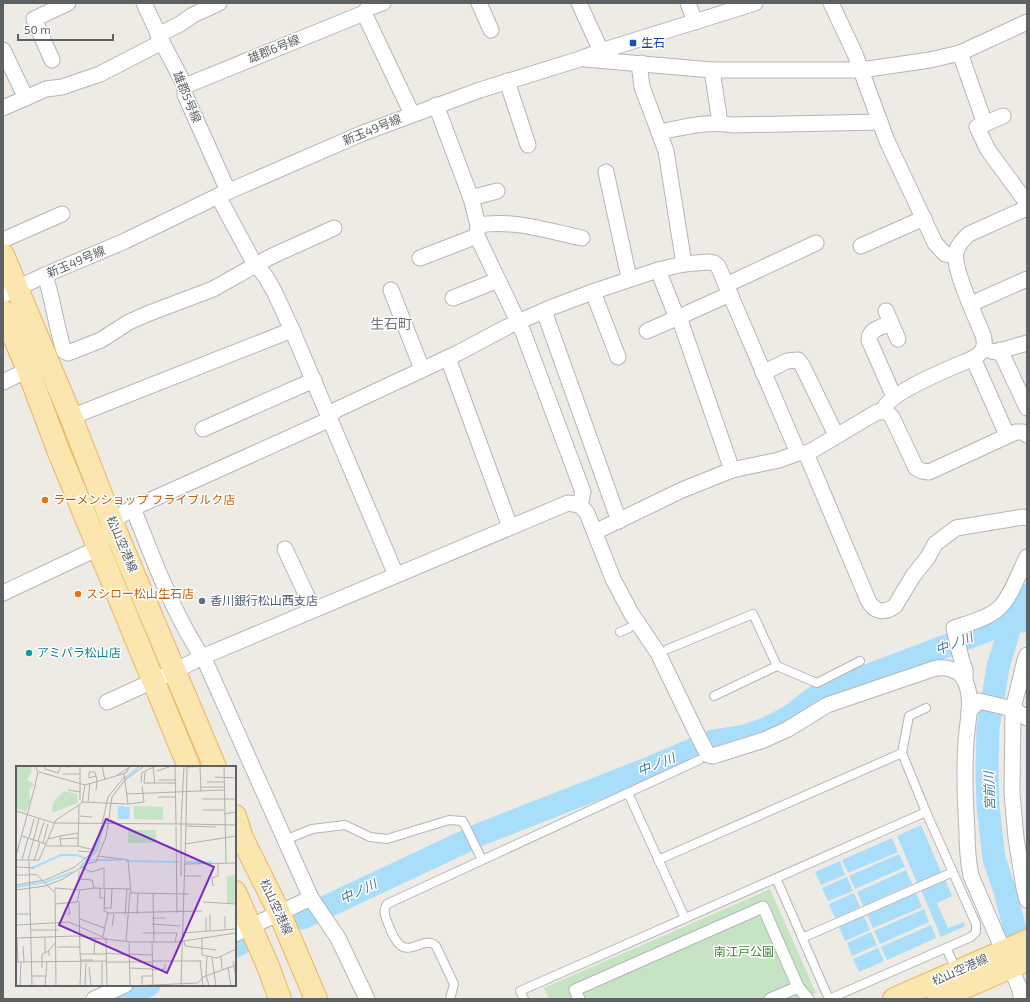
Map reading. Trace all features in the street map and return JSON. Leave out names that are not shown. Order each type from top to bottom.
[{"type":"main road","name":"松山空港線","points":[[3,255],[10,292],[52,346],[71,417],[113,525],[215,766]]},
{"type":"main road","name":"松山空港線","points":[[3,311],[28,370],[58,450],[189,766]]},
{"type":"main road","name":"松山空港線","points":[[236,819],[242,838],[279,912],[316,999]]},
{"type":"main road","points":[[236,897],[243,930],[268,966],[280,999]]},
{"type":"main road","name":"松山空港線","points":[[938,999],[1016,955]]},
{"type":"main road","name":"松山空港線","points":[[894,999],[961,986]]},
{"type":"street","name":"雄郡5号線","points":[[144,3],[185,86],[185,95],[223,194],[256,266],[266,277],[292,330],[330,416],[396,575]]},
{"type":"street","points":[[3,108],[46,89],[62,87],[100,74],[160,38],[193,14],[219,3]]},
{"type":"street","name":"雄郡6号線","points":[[185,86],[366,8],[383,3]]},
{"type":"street","points":[[479,3],[491,30]]},
{"type":"street","points":[[579,3],[601,51]]},
{"type":"street","points":[[688,3],[695,22]]},
{"type":"street","name":"新玉49号線","points":[[10,292],[45,275],[125,241],[223,194],[363,133],[436,105],[507,81],[755,3]]},
{"type":"street","points":[[831,3],[855,54],[887,141],[935,243],[945,254],[956,256]]},
{"type":"street","points":[[52,60],[34,20],[60,5]]},
{"type":"street","points":[[366,8],[412,114]]},
{"type":"street","points":[[580,59],[712,70],[861,70],[930,60],[960,53],[1027,22]]},
{"type":"street","points":[[3,50],[26,98]]},
{"type":"street","points":[[960,53],[985,124]]},
{"type":"street","points":[[640,63],[642,87],[666,151],[684,264]]},
{"type":"street","points":[[712,70],[720,123]]},
{"type":"street","points":[[507,81],[528,145]]},
{"type":"street","points":[[436,105],[471,198],[478,231],[498,280],[524,332],[583,492],[580,505]]},
{"type":"street","points":[[1004,116],[977,127],[988,150],[1027,203]]},
{"type":"street","points":[[659,132],[707,123],[732,125],[880,122]]},
{"type":"street","points":[[606,172],[629,278]]},
{"type":"street","points":[[471,198],[497,191]]},
{"type":"street","points":[[1007,435],[979,353],[985,341],[956,266],[956,251],[961,242],[969,234],[1027,208]]},
{"type":"street","points":[[3,240],[62,214]]},
{"type":"street","points":[[861,246],[924,218]]},
{"type":"street","points":[[420,258],[494,224],[516,224],[582,238]]},
{"type":"street","points":[[45,275],[54,308],[52,346],[68,353],[100,340],[130,322],[213,289],[270,257],[334,228]]},
{"type":"street","points":[[647,331],[678,318],[816,244]]},
{"type":"street","points":[[3,593],[90,552],[120,516],[133,508],[324,422],[336,410],[448,358],[519,322],[629,278],[684,264],[708,262],[714,263],[718,266],[763,373],[802,453],[871,606],[876,610],[883,611],[895,606],[935,544],[956,528],[1016,518],[1027,518]]},
{"type":"street","points":[[658,270],[678,318],[732,470]]},
{"type":"street","points":[[971,304],[1027,279]]},
{"type":"street","points":[[453,298],[498,280]]},
{"type":"street","points":[[392,290],[422,369]]},
{"type":"street","points":[[592,292],[618,356]]},
{"type":"street","points":[[544,311],[619,521]]},
{"type":"street","points":[[894,397],[869,340],[869,335],[889,317],[898,339]]},
{"type":"street","points":[[71,417],[292,330]]},
{"type":"street","points":[[883,411],[886,404],[894,397],[979,353],[996,352],[1027,343]]},
{"type":"street","points":[[1000,350],[1027,408]]},
{"type":"street","points":[[448,358],[510,527]]},
{"type":"street","points":[[763,373],[787,361],[798,360],[802,365],[836,435]]},
{"type":"street","points":[[3,382],[28,370]]},
{"type":"street","points":[[203,429],[314,380]]},
{"type":"street","points":[[595,532],[682,490],[732,470],[779,460],[813,450],[877,412],[883,411],[888,413],[892,418],[916,468],[929,472],[1007,435],[1026,431]]},
{"type":"street","points":[[107,702],[175,671],[202,656],[568,503],[580,505],[586,513],[613,579],[631,613],[629,628],[663,651],[698,736],[704,755],[713,756],[764,740],[788,729],[827,705],[934,669],[951,669],[959,673],[965,680]]},
{"type":"street","points":[[133,508],[165,587],[206,664],[316,906],[338,938],[367,999]]},
{"type":"street","points":[[286,549],[313,609]]},
{"type":"street","points":[[1022,999],[1018,987],[1016,955],[972,876],[968,863],[964,798],[966,742],[974,706],[969,696],[965,680],[965,670],[954,628],[981,619],[997,609],[1006,599],[1027,557]]},
{"type":"street","points":[[1027,655],[1025,660],[1022,692],[1013,710],[1012,794],[1019,862],[1027,900]]},
{"type":"street","points":[[974,706],[1013,710],[1027,718]]},
{"type":"street","points":[[243,930],[279,912],[316,906]]},
{"type":"street","points":[[579,999],[575,990],[763,907],[798,987],[808,999]]},
{"type":"street","points":[[94,999],[122,986]]},
{"type":"street","points":[[770,999],[798,987]]},
{"type":"lane","points":[[663,651],[753,614],[777,666],[817,683],[860,661]]},
{"type":"lane","points":[[714,696],[777,666]]},
{"type":"lane","points":[[776,878],[829,999],[973,936],[976,929],[976,924],[926,812],[902,753],[909,716],[926,708]]},
{"type":"lane","points":[[658,860],[902,753]]},
{"type":"lane","points":[[450,999],[454,984],[436,946],[432,942],[428,942],[410,947],[401,946],[390,930],[384,914],[384,909],[390,901],[628,793],[704,755]]},
{"type":"lane","points":[[628,793],[685,918]]},
{"type":"lane","points":[[524,999],[520,991],[926,812]]},
{"type":"lane","points":[[285,840],[312,829],[345,825],[370,837],[387,839],[448,820],[463,822],[482,860]]},
{"type":"lane","points":[[802,938],[953,872]]},
{"type":"lane","points":[[946,948],[961,986]]},
{"type":"green space","name":"南江戸公園","points":[[770,889],[816,993],[803,999],[549,999],[544,988]]},
{"type":"water","points":[[921,825],[941,872],[917,883],[897,836]]},
{"type":"water","points":[[892,838],[898,852],[848,873],[842,860]]},
{"type":"water","points":[[899,854],[905,867],[855,889],[849,876]]},
{"type":"water","points":[[840,861],[845,875],[821,885],[815,872]]},
{"type":"water","points":[[906,870],[912,884],[863,906],[857,892]]},
{"type":"water","points":[[847,877],[853,891],[828,901],[822,888]]},
{"type":"water","points":[[945,879],[952,896],[937,903],[948,928],[964,922],[965,926],[941,937],[921,890]]},
{"type":"water","points":[[854,893],[860,907],[835,918],[829,904]]},
{"type":"water","points":[[916,893],[922,907],[873,928],[867,915]]},
{"type":"water","points":[[924,909],[929,922],[880,944],[874,931]]},
{"type":"water","points":[[864,916],[870,930],[845,941],[839,927]]},
{"type":"water","points":[[931,925],[936,938],[887,960],[881,947]]},
{"type":"water","points":[[871,932],[877,945],[852,956],[847,943]]},
{"type":"water","points":[[878,948],[884,961],[859,972],[853,959]]},
{"type":"waterway","name":"宮前川","points":[[1027,595],[1012,621],[998,667],[988,728],[987,770],[988,807],[994,859],[1005,891],[1014,926],[1027,958]]},
{"type":"waterway","name":"中ノ川","points":[[302,918],[481,834],[642,771],[713,741],[745,736],[767,728],[789,717],[822,693],[1012,621],[1027,621]]},
{"type":"waterway","name":"中ノ川","points":[[236,946],[240,944]]},
{"type":"waterway","name":"中ノ川","points":[[118,999],[147,986]]},
{"type":"place","name":"生石","points":[[633,43]]},
{"type":"place","name":"ラーメンショップ フライブルク店","points":[[45,500]]},
{"type":"place","name":"スシロー松山生石店","points":[[78,594]]},
{"type":"place","name":"香川銀行松山西支店","points":[[202,601]]},
{"type":"place","name":"アミパラ松山店","points":[[29,653]]},
{"type":"district","name":"生石町","points":[[391,324]]}]
